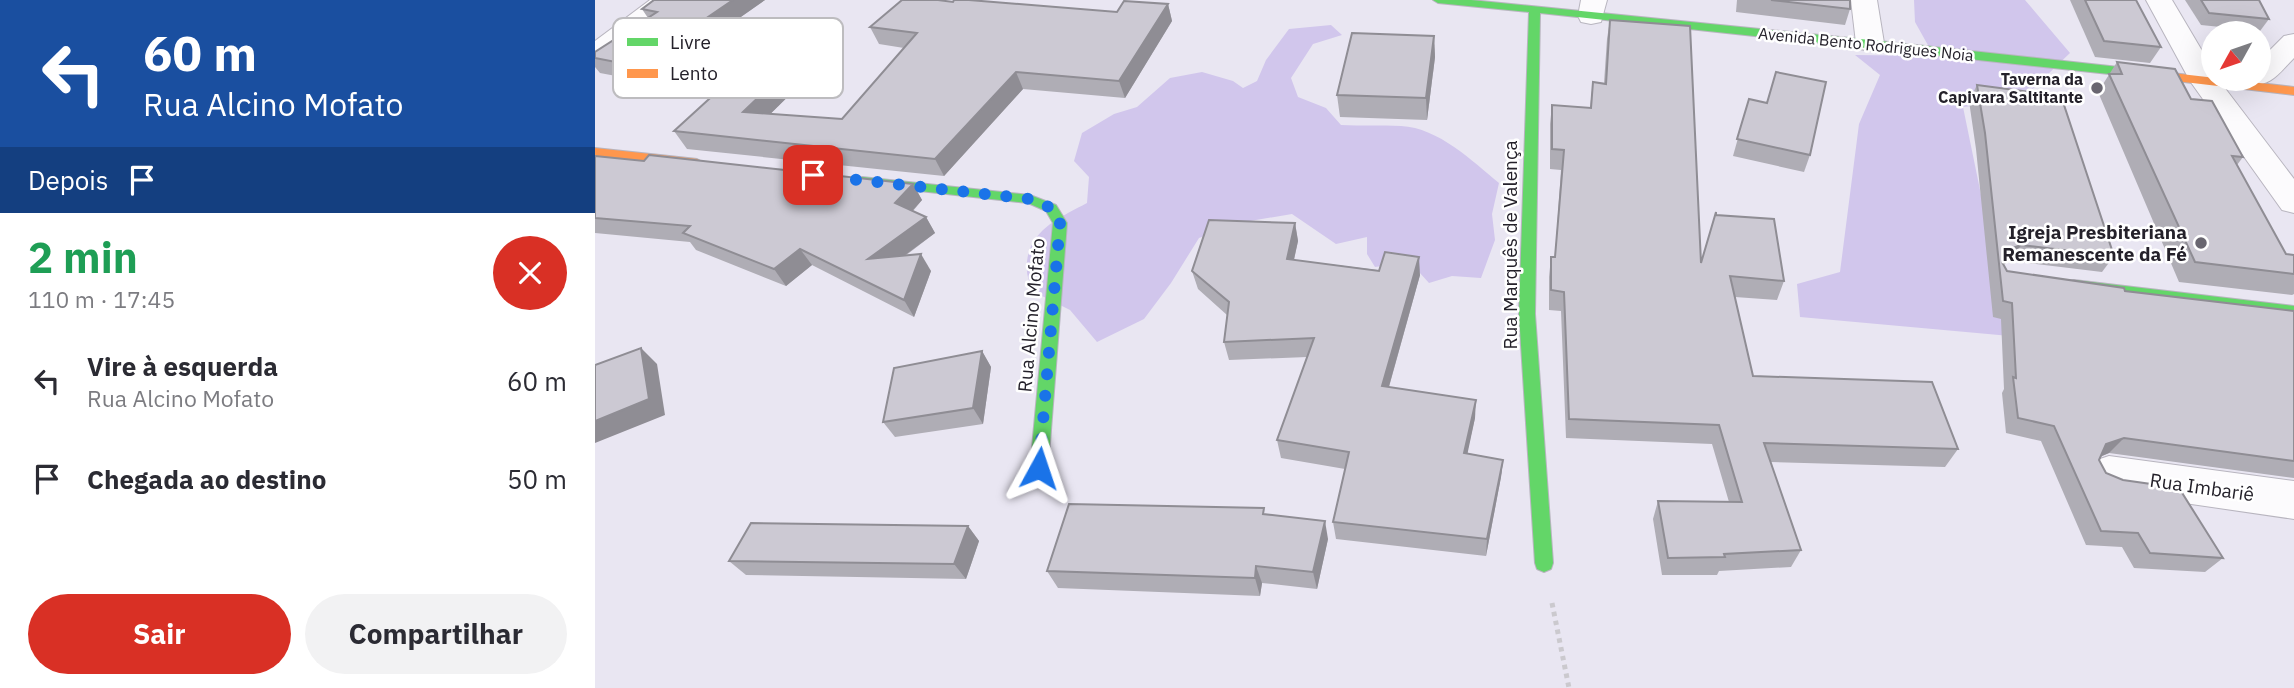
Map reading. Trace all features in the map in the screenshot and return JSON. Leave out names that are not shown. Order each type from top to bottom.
[{"type":"street","points":[[643,18],[667,0]]},
{"type":"street","name":"Avenida Bento Rodrigues Noia","points":[[1438,0],[1535,10],[1593,8],[2201,81]]},
{"type":"street","points":[[1864,0],[1870,43]]},
{"type":"street","points":[[2159,0],[2201,74]]},
{"type":"street","name":"Rua Marquês de Valença","points":[[1535,10],[1527,314],[1544,563]]},
{"type":"street","points":[[595,54],[613,40]]},
{"type":"street","points":[[2271,64],[2294,42]]},
{"type":"street","name":"Avenida Bento Rodrigues Noia","points":[[2271,85],[2294,91]]},
{"type":"street","points":[[2212,91],[2294,202]]},
{"type":"street","points":[[595,152],[717,165]]},
{"type":"street","name":"Rua Alcino Mofato","points":[[840,178],[1030,199],[1051,208],[1060,223],[1039,468]]},
{"type":"street","points":[[2052,282],[2294,312]]},
{"type":"street","name":"Rua Imbariê","points":[[2109,474],[2294,500]]},
{"type":"path","points":[[1544,563],[1569,688]]},
{"type":"shaded area","points":[[1914,0],[2025,0],[2070,53],[2021,100],[1963,107],[2010,336],[1800,317],[1797,284],[1840,272],[1859,124],[1880,75],[1855,55],[1934,56],[1915,22]]},
{"type":"shaded area","points":[[1331,25],[1342,35],[1313,44],[1291,78],[1298,97],[1326,108],[1341,125],[1401,126],[1429,133],[1454,147],[1499,183],[1492,214],[1495,240],[1481,278],[1452,276],[1429,283],[1410,262],[1375,267],[1367,254],[1367,237],[1336,244],[1292,214],[1244,222],[1199,238],[1171,283],[1144,319],[1097,342],[1070,310],[1034,292],[1027,271],[1031,246],[1045,228],[1087,203],[1089,177],[1074,161],[1082,133],[1114,114],[1137,107],[1170,78],[1202,72],[1233,81],[1243,88],[1257,81],[1266,60],[1289,29]]},
{"type":"building","points":[[654,0],[733,0],[707,18],[648,18],[657,12],[642,9]]},
{"type":"building","points":[[902,0],[969,0],[1117,12],[1124,1],[1168,4],[1119,81],[1016,72],[935,159],[674,131],[710,98],[758,98],[743,112],[842,119],[917,33],[870,27]]},
{"type":"building","points":[[1771,0],[1850,0],[1850,9]]},
{"type":"building","points":[[2085,0],[2136,0],[2161,47],[2104,41]]},
{"type":"building","points":[[2201,0],[2259,0],[2269,19],[2209,13]]},
{"type":"building","points":[[1610,20],[1690,26],[1701,263],[1716,212],[1716,215],[1774,219],[1784,281],[1730,276],[1753,376],[1932,382],[1958,449],[1764,443],[1801,550],[1724,554],[1725,557],[1668,558],[1658,501],[1742,502],[1719,425],[1569,419],[1564,292],[1551,290],[1551,257],[1555,257],[1564,150],[1552,149],[1552,105],[1591,108],[1593,82],[1606,84]]},
{"type":"building","points":[[1352,33],[1434,36],[1426,98],[1337,95]]},
{"type":"building","points":[[613,40],[613,62],[595,58],[595,52]]},
{"type":"building","points":[[2117,62],[2175,69],[2191,99],[2212,101],[2243,157],[2232,156],[2286,254],[2294,255],[2294,274],[2195,262],[2109,74],[2122,74]]},
{"type":"building","points":[[1776,72],[1826,82],[1810,155],[1737,139],[1749,99],[1767,103]]},
{"type":"building","points":[[1977,85],[2061,96],[2114,256],[2021,245],[2007,250],[2002,262],[2007,271],[2124,288],[2125,291],[2294,311],[2294,461],[2124,438],[2106,444],[2099,460],[2106,473],[2123,480],[2179,488],[2223,558],[2150,553],[2138,533],[2101,531],[2054,426],[2018,418],[2013,377],[2016,378],[2012,303],[2003,301],[1985,133]]},
{"type":"building","points":[[649,155],[913,184],[895,203],[926,217],[868,259],[921,254],[904,300],[800,249],[774,269],[683,233],[690,226],[595,218],[595,156],[644,161]]},
{"type":"building","points":[[1209,220],[1295,223],[1287,259],[1379,271],[1385,252],[1419,257],[1382,386],[1476,400],[1464,453],[1503,460],[1487,539],[1333,522],[1349,452],[1277,440],[1314,338],[1224,342],[1229,302],[1192,271]]},
{"type":"building","points":[[641,348],[649,399],[595,421],[595,365]]},
{"type":"building","points":[[982,351],[973,408],[883,422],[894,368]]},
{"type":"building","points":[[1069,504],[1264,508],[1263,514],[1325,521],[1313,572],[1256,566],[1255,578],[1047,571]]},
{"type":"building","points":[[751,523],[968,526],[954,564],[729,561]]},
{"type":"traffic: fast","points":[[1438,0],[1870,43],[2137,73]]},
{"type":"traffic: fast","points":[[1535,10],[1527,314],[1544,563]]},
{"type":"traffic: fast","points":[[862,181],[1030,199],[1051,208],[1060,223],[1039,469]]},
{"type":"traffic: fast","points":[[2074,285],[2294,312]]},
{"type":"traffic: slow","points":[[2137,73],[2294,91]]},
{"type":"traffic: slow","points":[[595,152],[697,163]]},
{"type":"place","name":"Taverna da Capivara Saltitante","points":[[2097,88]]},
{"type":"place","name":"Igreja Presbiteriana Remanescente da Fé","points":[[2201,243]]},
{"type":"route","points":[[813,175],[1030,199],[1051,208],[1060,223],[1039,468]]}]
